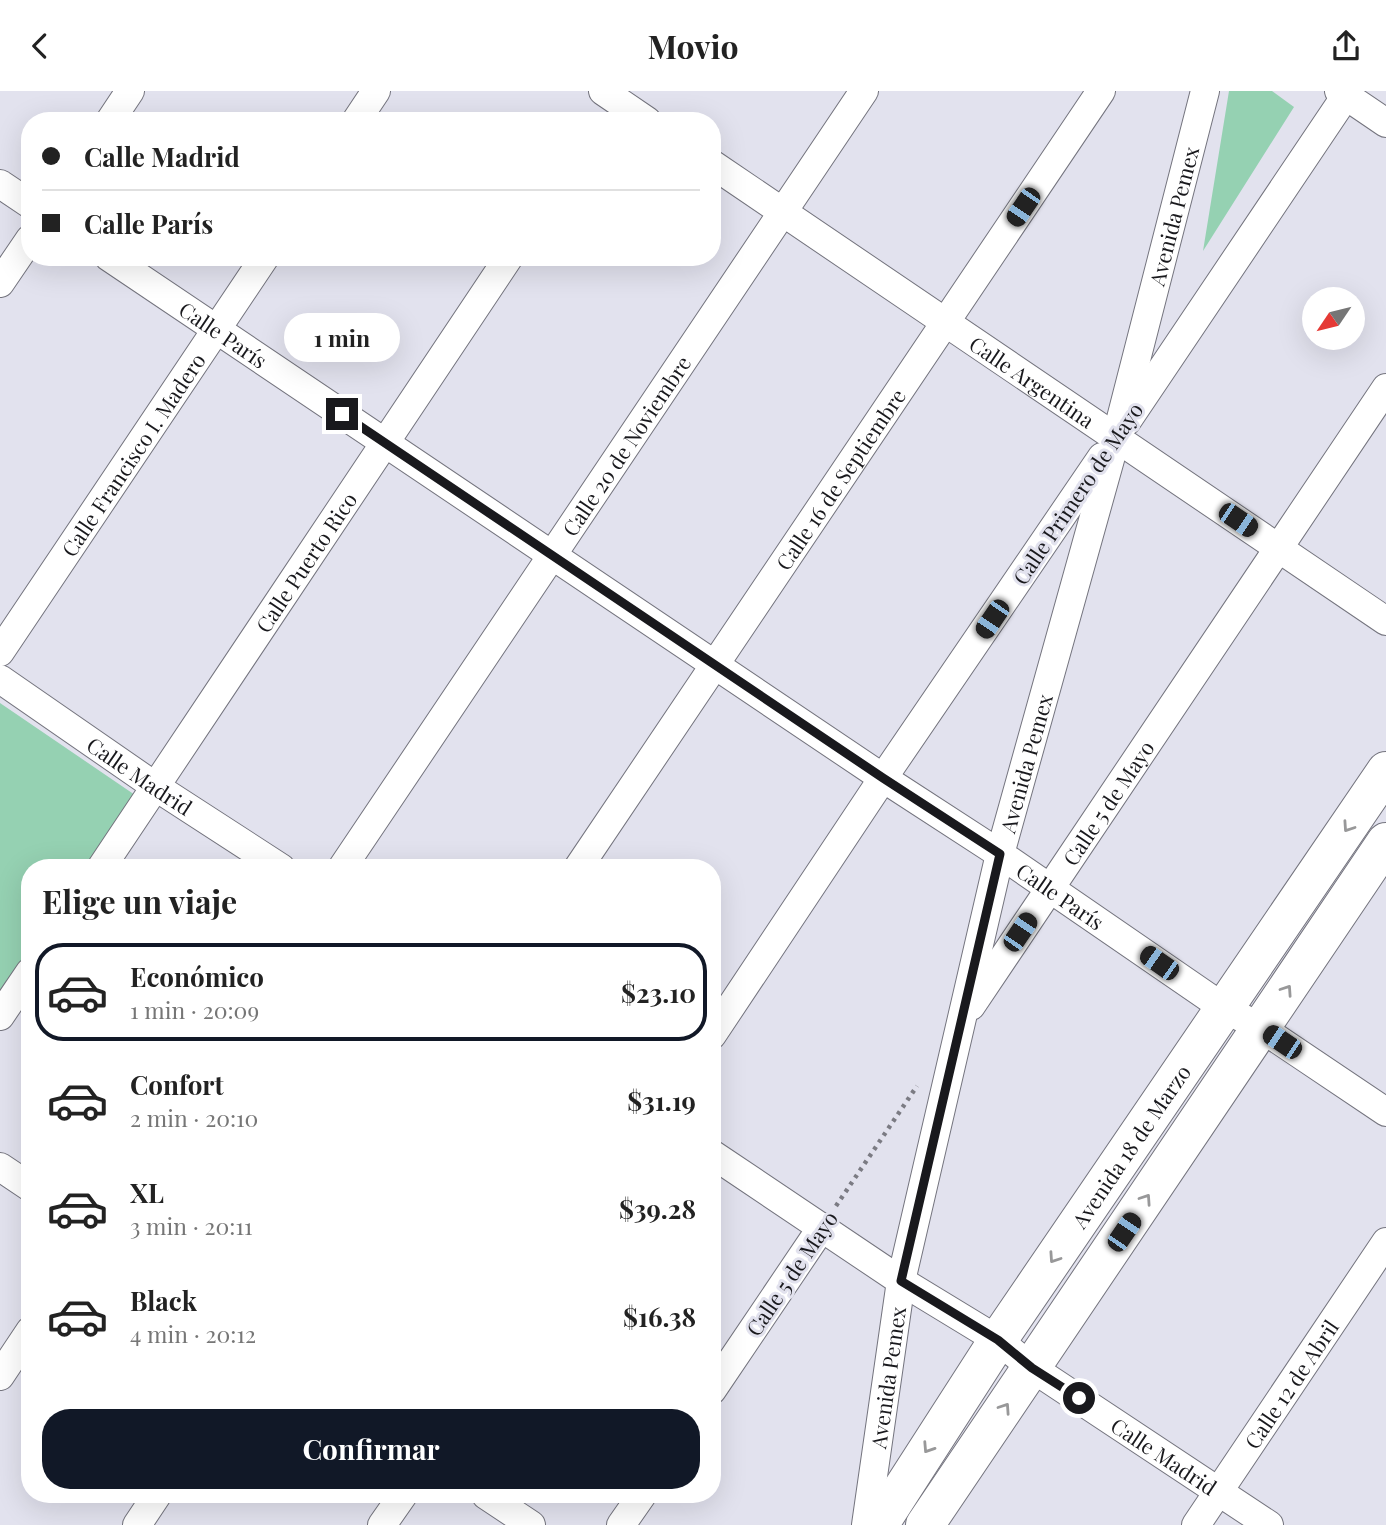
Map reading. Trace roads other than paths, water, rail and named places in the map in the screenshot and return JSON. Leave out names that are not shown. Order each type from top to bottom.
[{"type":"street","points":[[116,112],[130,91]]},
{"type":"street","points":[[362,112],[376,91]]},
{"type":"street","name":"Calle 20 de Noviembre","points":[[348,859],[864,91]]},
{"type":"street","name":"Calle 16 de Septiembre","points":[[584,859],[1101,91]]},
{"type":"street","name":"Avenida Pemex","points":[[866,1525],[901,1281],[1000,854],[1116,437],[1205,91]]},
{"type":"street","points":[[1344,93],[1386,123]]},
{"type":"street","name":"Calle Primero de Mayo","points":[[721,1021],[883,778],[1116,437],[1344,93]]},
{"type":"street","points":[[610,100],[632,112]]},
{"type":"street","name":"Calle Argentina","points":[[721,171],[1386,621]]},
{"type":"street","points":[[0,184],[21,198]]},
{"type":"street","points":[[0,282],[21,252]]},
{"type":"street","name":"Calle París","points":[[122,266],[1000,854],[1224,1008],[1261,1028],[1386,1112]]},
{"type":"street","name":"Calle Francisco I. Madero","points":[[0,652],[259,266]]},
{"type":"street","name":"Calle Puerto Rico","points":[[107,859],[503,266]]},
{"type":"street","name":"Calle 5 de Mayo","points":[[962,1020],[1386,389]]},
{"type":"street","name":"Calle Madrid","points":[[0,679],[156,787],[267,859]]},
{"type":"street","name":"Avenida 18 de Marzo","points":[[879,1525],[998,1340],[1386,771]]},
{"type":"street","name":"Avenida 18 de Marzo","points":[[925,1525],[1386,842]]},
{"type":"street","points":[[0,1016],[21,985]]},
{"type":"street","name":"Calle Madrid","points":[[721,1160],[901,1281],[998,1340],[1032,1368],[1269,1525]]},
{"type":"street","points":[[0,1167],[21,1181]]},
{"type":"street","name":"Calle 5 de Mayo","points":[[721,1377],[822,1227]]},
{"type":"street","name":"Calle 12 de Abril","points":[[1196,1525],[1386,1242]]},
{"type":"street","points":[[0,1375],[21,1344]]},
{"type":"street","points":[[137,1525],[152,1503]]},
{"type":"street","points":[[382,1525],[397,1503]]},
{"type":"street","points":[[498,1503],[531,1525]]},
{"type":"street","points":[[621,1525],[636,1503]]}]
